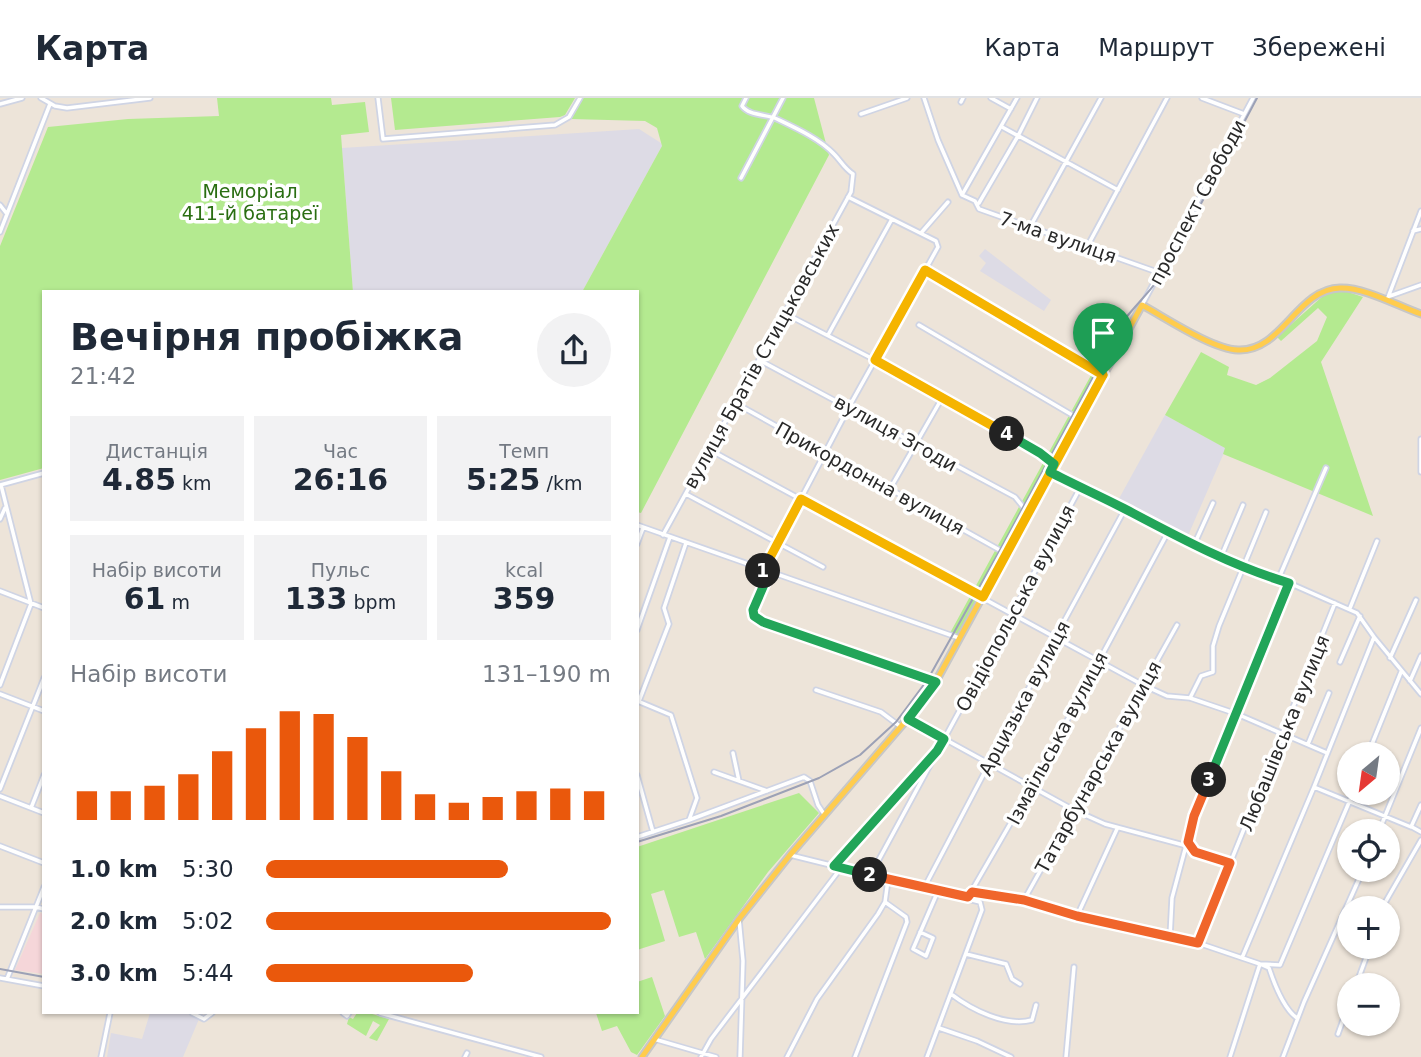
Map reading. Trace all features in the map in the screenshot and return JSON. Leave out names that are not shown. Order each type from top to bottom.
[{"type":"main road","points":[[642,1057],[739,919],[790,855],[908,719],[936,682],[1142,305],[1219,346],[1242,350],[1255,348],[1267,341],[1315,297],[1325,291],[1339,288],[1388,299],[1421,314]]},
{"type":"street","points":[[2,102],[22,98]]},
{"type":"street","points":[[41,98],[50,104],[67,108],[150,98]]},
{"type":"street","points":[[378,98],[383,139],[555,125],[569,117],[580,98]]},
{"type":"street","points":[[746,98],[742,106],[746,111],[774,117]]},
{"type":"street","points":[[741,178],[783,98]]},
{"type":"street","points":[[861,114],[907,98]]},
{"type":"street","points":[[924,98],[938,140],[962,195]]},
{"type":"street","points":[[991,98],[1011,109]]},
{"type":"street","points":[[962,195],[1017,98]]},
{"type":"street","points":[[978,204],[1037,98]]},
{"type":"street","points":[[1030,227],[1101,98]]},
{"type":"street","points":[[1087,247],[1167,98]]},
{"type":"street","points":[[1202,98],[1244,114]]},
{"type":"street","name":"проспект Свободи","points":[[1142,305],[1253,98]]},
{"type":"street","points":[[0,232],[50,104]]},
{"type":"street","name":"вулиця Братів Стицьковських","points":[[663,535],[851,192],[853,174],[844,168],[835,154],[774,117]]},
{"type":"street","points":[[1002,127],[1118,190]]},
{"type":"street","name":"7-ма вулиця","points":[[962,195],[978,204],[979,209],[1160,273]]},
{"type":"street","points":[[763,571],[938,244],[848,197]]},
{"type":"street","points":[[921,233],[948,202]]},
{"type":"street","points":[[0,205],[8,214]]},
{"type":"street","points":[[1388,299],[1421,211]]},
{"type":"street","points":[[828,335],[892,219]]},
{"type":"street","points":[[1413,231],[1421,229]]},
{"type":"street","points":[[925,270],[1103,375]]},
{"type":"street","points":[[1388,299],[1421,285]]},
{"type":"street","points":[[784,313],[875,360],[1040,453],[1054,464]]},
{"type":"street","points":[[919,326],[1079,419]]},
{"type":"street","name":"вулиця Згоди","points":[[759,360],[916,446],[1015,496],[1028,513]]},
{"type":"street","points":[[890,489],[942,398]]},
{"type":"street","name":"Прикордонна вулиця","points":[[734,403],[1006,554]]},
{"type":"street","points":[[1421,439],[1421,472]]},
{"type":"street","points":[[710,450],[1143,685],[1167,696],[1190,698],[1237,714],[1327,752]]},
{"type":"street","points":[[1278,580],[1326,468]]},
{"type":"street","points":[[1050,472],[1194,545],[1350,608],[1360,616],[1390,658],[1421,694]]},
{"type":"street","points":[[0,685],[31,604],[0,485],[42,474]]},
{"type":"street","name":"Овідіопольська вулиця","points":[[870,876],[1080,488]]},
{"type":"street","points":[[686,494],[823,567]]},
{"type":"street","points":[[1194,545],[1213,502]]},
{"type":"street","points":[[1221,557],[1243,505]]},
{"type":"street","points":[[0,519],[6,507]]},
{"type":"street","name":"Арцизька вулиця","points":[[924,888],[1125,509]]},
{"type":"street","points":[[1190,698],[1201,676],[1213,672],[1213,646],[1219,626],[1266,512]]},
{"type":"street","points":[[639,526],[960,638]]},
{"type":"street","points":[[639,539],[643,528]]},
{"type":"street","name":"Ізмаїльська вулиця","points":[[968,897],[1032,786],[1168,533]]},
{"type":"street","points":[[639,624],[670,537]]},
{"type":"street","points":[[1350,608],[1377,541]]},
{"type":"street","points":[[639,699],[669,624],[664,608],[686,543]]},
{"type":"street","points":[[769,573],[753,610],[754,616],[763,622],[936,682]]},
{"type":"street","points":[[1170,937],[1172,898],[1194,816],[1289,583]]},
{"type":"street","points":[[0,591],[42,607]]},
{"type":"street","points":[[1390,658],[1416,600]]},
{"type":"street","name":"Любашівська вулиця","points":[[1199,942],[1335,603]]},
{"type":"street","points":[[1340,662],[1360,616]]},
{"type":"street","name":"Татарбунарська вулиця","points":[[1024,900],[1177,625]]},
{"type":"street","points":[[1242,958],[1374,637]]},
{"type":"street","points":[[1410,681],[1421,656]]},
{"type":"street","points":[[1373,742],[1401,671]]},
{"type":"street","points":[[0,789],[42,683]]},
{"type":"street","points":[[817,690],[881,712],[901,727]]},
{"type":"street","points":[[1308,744],[1329,693]]},
{"type":"street","points":[[0,694],[42,709]]},
{"type":"street","points":[[639,701],[671,715],[698,798],[689,821]]},
{"type":"street","points":[[908,719],[1074,810],[1117,829],[1188,844],[1195,852],[1230,863]]},
{"type":"street","points":[[1384,819],[1421,728]]},
{"type":"street","points":[[834,866],[937,751]]},
{"type":"street","points":[[733,752],[740,781]]},
{"type":"street","points":[[714,772],[769,791]]},
{"type":"street","points":[[639,836],[808,777],[818,805],[825,815]]},
{"type":"street","points":[[31,808],[42,780]]},
{"type":"street","points":[[639,782],[653,832]]},
{"type":"street","points":[[1314,787],[1337,796]]},
{"type":"street","points":[[0,796],[42,812]]},
{"type":"street","points":[[1260,964],[1278,967],[1282,963],[1348,805]]},
{"type":"street","points":[[1359,805],[1411,827],[1421,806]]},
{"type":"street","points":[[1412,827],[1421,832]]},
{"type":"street","points":[[1077,916],[1117,829]]},
{"type":"street","points":[[1388,896],[1421,840]]},
{"type":"street","points":[[0,846],[42,862]]},
{"type":"street","points":[[790,855],[978,900],[982,907],[928,1057]]},
{"type":"street","points":[[702,1055],[711,1039],[841,868]]},
{"type":"street","points":[[787,1057],[817,999],[885,902],[888,880]]},
{"type":"street","points":[[1283,1057],[1358,882]]},
{"type":"street","points":[[920,932],[933,938],[926,956],[913,949],[920,932],[938,891]]},
{"type":"street","points":[[7,979],[42,892]]},
{"type":"street","points":[[972,892],[1024,900],[1077,916],[1199,942],[1260,964],[1269,968],[1291,1013],[1298,1018]]},
{"type":"street","points":[[855,1057],[907,922],[906,917],[885,902]]},
{"type":"street","points":[[0,907],[42,908]]},
{"type":"street","points":[[739,919],[742,1000],[740,1057]]},
{"type":"street","points":[[966,954],[1006,964],[1012,979],[1020,984]]},
{"type":"street","points":[[1230,1057],[1260,964]]},
{"type":"street","points":[[1066,1057],[1074,967]]},
{"type":"street","points":[[0,978],[42,986]]},
{"type":"street","points":[[951,994],[970,1007],[1017,1023],[1032,1020],[1036,1005]]},
{"type":"street","points":[[101,1057],[110,1014]]},
{"type":"street","points":[[194,1014],[204,1019],[211,1014]]},
{"type":"street","points":[[384,1014],[541,1057]]},
{"type":"street","points":[[939,1028],[977,1041],[1010,1057]]},
{"type":"street","points":[[654,1039],[716,1057]]},
{"type":"shaded area","points":[[639,129],[662,146],[583,290],[353,290],[342,148]]},
{"type":"shaded area","points":[[985,249],[1051,300],[1044,311],[980,271],[986,263],[979,256]]},
{"type":"shaded area","points":[[1165,415],[1226,448],[1187,538],[1116,504]]},
{"type":"shaded area","points":[[40,913],[42,914],[42,974],[15,970]]},
{"type":"shaded area","points":[[150,1014],[188,1014],[199,1019],[183,1057],[107,1057],[111,1033],[142,1039]]},
{"type":"green space","name":"Меморіал 411-й батареї","points":[[217,98],[331,98],[332,105],[365,102],[369,132],[341,135],[353,290],[42,290],[42,469],[0,480],[0,246],[48,127],[128,119],[219,116]]},
{"type":"green space","points":[[391,98],[575,98],[565,115],[560,117],[395,130]]},
{"type":"green space","points":[[583,98],[814,98],[829,155],[641,513],[639,290],[583,290],[662,146],[657,128],[645,121],[571,119]]},
{"type":"green space","points":[[1334,291],[1363,297],[1321,362],[1373,516],[1223,454],[1225,448],[1165,415],[1201,352],[1229,367],[1227,375],[1256,385],[1270,378],[1317,341],[1327,317],[1318,308],[1281,341],[1277,337],[1324,295]]},
{"type":"green space","points":[[1107,346],[1114,351],[960,636],[950,633]]},
{"type":"green space","points":[[799,793],[819,813],[768,872],[705,959],[696,932],[679,937],[664,890],[651,894],[665,941],[639,949],[639,846]]},
{"type":"green space","points":[[652,977],[665,1016],[637,1055],[631,1052],[617,1026],[602,1031],[596,1014],[639,1014],[639,981]]},
{"type":"green space","points":[[356,1014],[372,1014],[389,1019],[377,1041],[369,1038],[380,1025],[373,1021],[366,1036],[347,1024],[349,1017],[353,1019]]},
{"type":"tram line","points":[[639,841],[721,816],[819,778],[860,755],[896,722],[928,679],[1124,320],[1169,264],[1257,98]]},
{"type":"tram line","points":[[0,969],[42,977]]},
{"type":"route","points":[[1103,375],[925,270],[875,360],[1040,453],[1054,464],[1050,472],[1194,545],[1289,583],[1194,816],[1188,842],[1194,850],[1230,863],[1198,943],[1077,916],[1024,900],[972,892],[968,897],[834,866],[937,751],[944,739],[908,719],[936,682],[763,622],[754,616],[753,610],[769,573],[763,571],[801,499],[983,597],[1054,464],[1103,375]]}]
